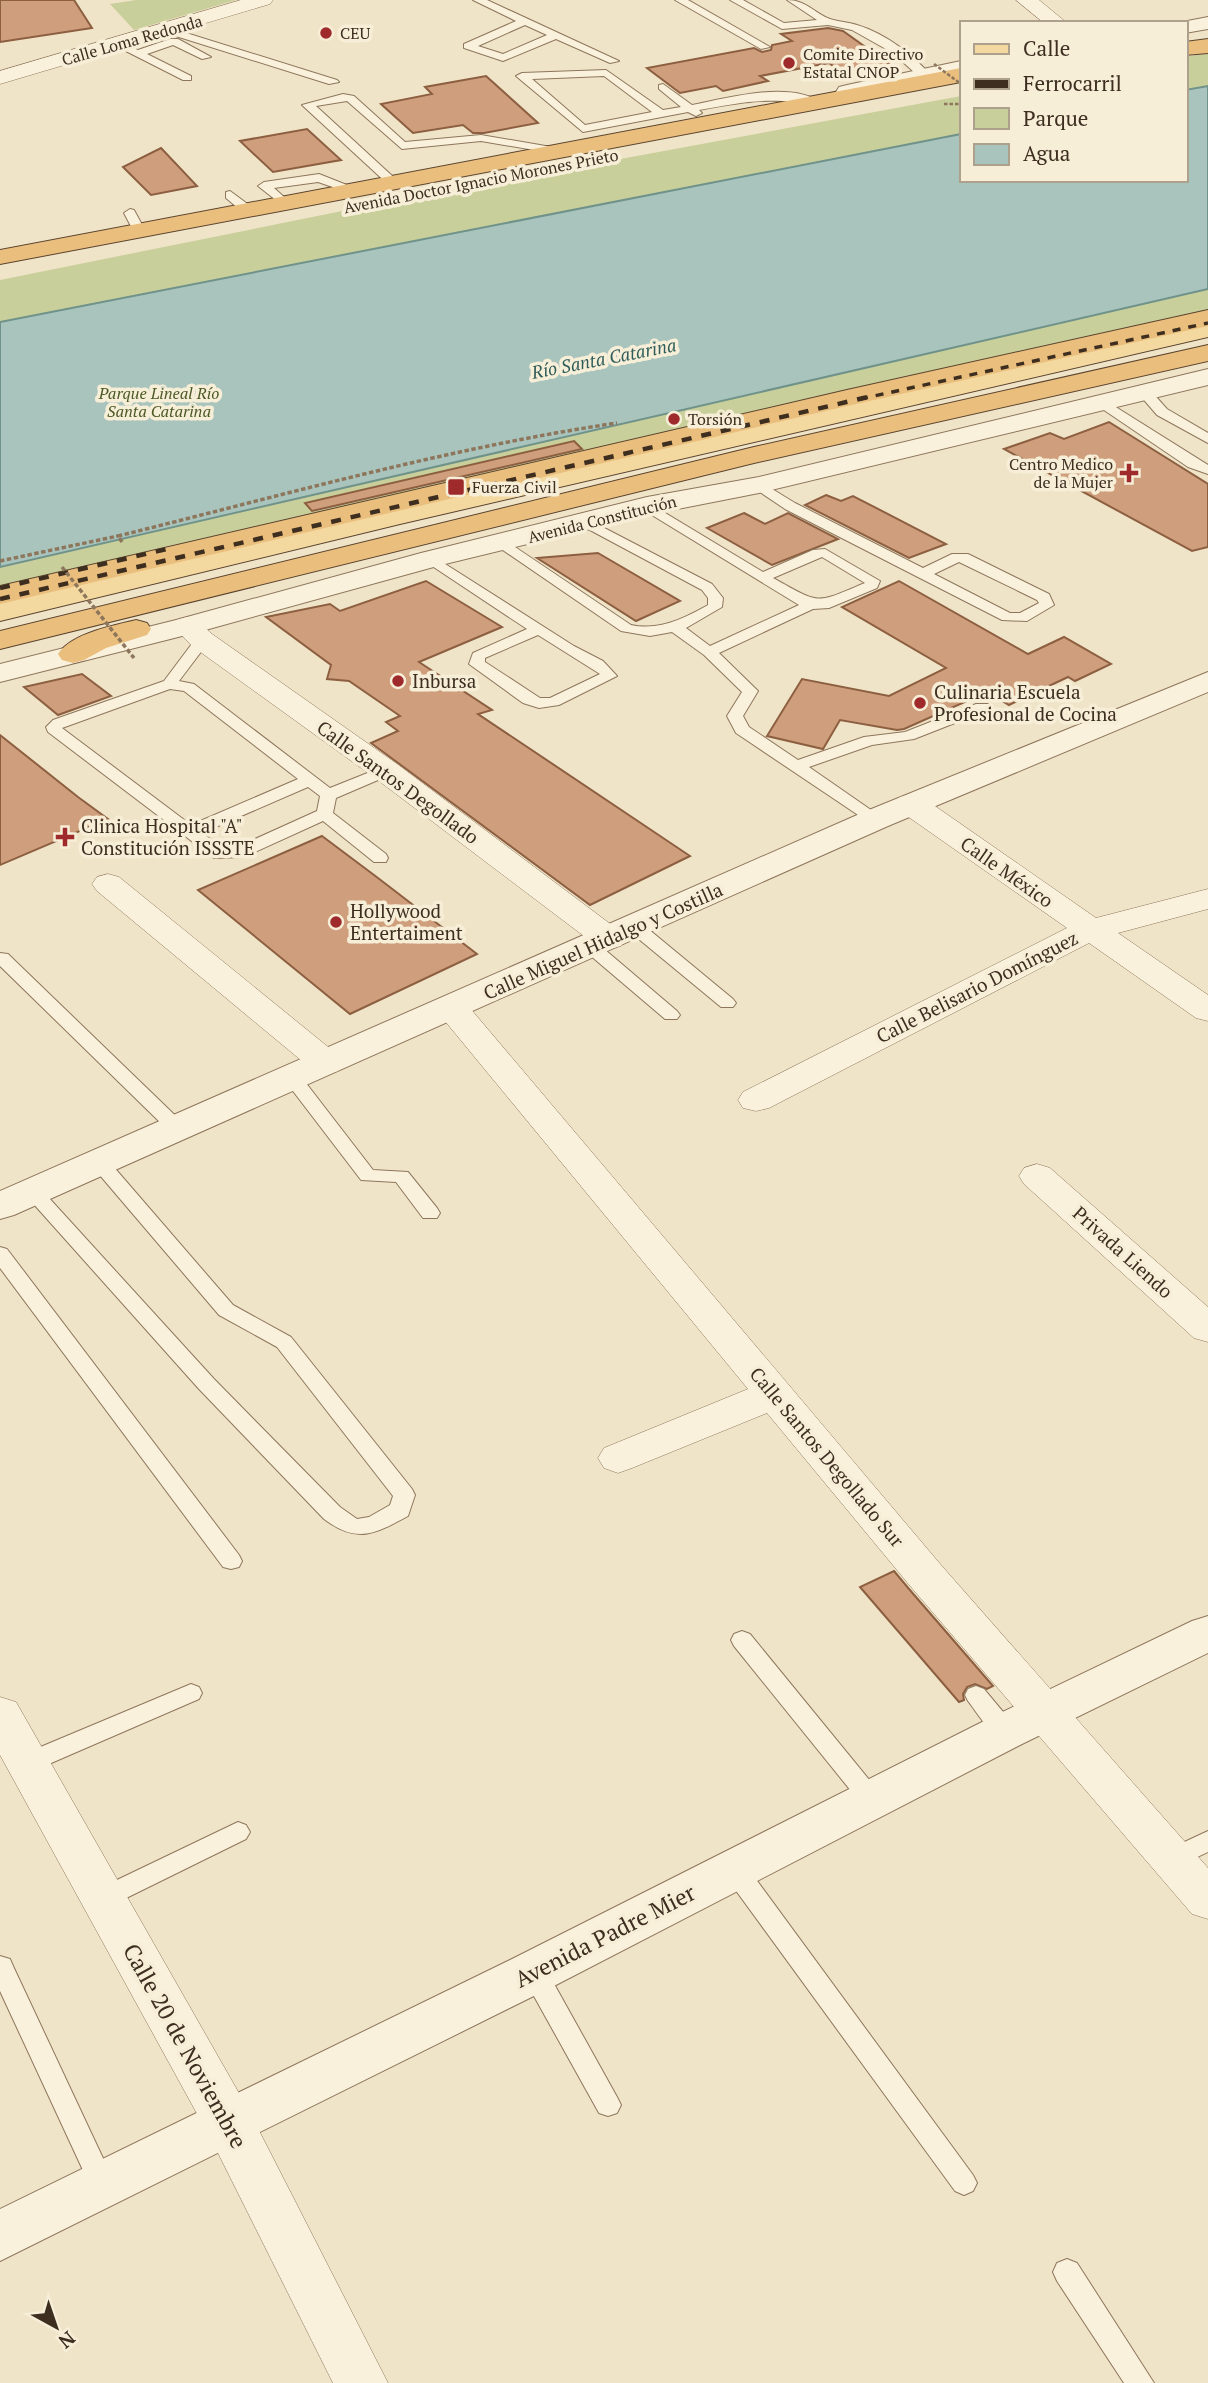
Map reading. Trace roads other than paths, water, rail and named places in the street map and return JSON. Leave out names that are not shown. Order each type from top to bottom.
[{"type":"highway","points":[[1187,36],[1208,32]]},
{"type":"highway","points":[[1187,50],[1208,46]]},
{"type":"highway","name":"Avenida Doctor Ignacio Morones Prieto","points":[[0,257],[135,222],[249,211],[563,152],[630,130],[711,124],[821,102],[929,73],[960,75]]},
{"type":"highway","name":"Avenida Doctor Ignacio Morones Prieto","points":[[0,271],[955,98]]},
{"type":"highway","points":[[0,595],[834,401],[1208,318]]},
{"type":"highway","name":"Avenida Constitución","points":[[0,640],[500,531],[1074,381],[1208,353]]},
{"type":"highway","points":[[73,654],[102,639],[138,628],[454,540],[482,529],[500,531]]},
{"type":"main road","points":[[0,612],[454,502],[1208,329]]},
{"type":"street","name":"Calle Loma Redonda","points":[[0,78],[263,0]]},
{"type":"street","points":[[1026,0],[1054,21]]},
{"type":"street","points":[[1187,27],[1208,23]]},
{"type":"street","name":"Avenida Doctor Ignacio Morones Prieto","points":[[929,73],[960,68]]},
{"type":"street","name":"Avenida Constitución","points":[[0,673],[73,654],[195,633],[431,559],[500,531],[582,522],[647,506],[759,485],[1208,377]]},
{"type":"street","name":"Calle Santos Degollado","points":[[195,633],[612,938]]},
{"type":"street","name":"Calle Miguel Hidalgo y Costilla","points":[[0,1206],[612,938],[876,819],[1208,681]]},
{"type":"street","name":"Calle México","points":[[911,804],[1208,1011]]},
{"type":"street","points":[[108,884],[326,1063]]},
{"type":"street","name":"Calle Belisario Domínguez","points":[[756,1100],[1089,930],[1208,899]]},
{"type":"street","name":"Calle Santos Degollado Sur","points":[[452,1007],[774,1394],[918,1580],[1008,1713],[1172,1859],[1208,1900]]},
{"type":"street","name":"Privada Liendo","points":[[1038,1176],[1208,1329]]},
{"type":"street","points":[[618,1458],[774,1394]]},
{"type":"street","name":"Avenida Padre Mier","points":[[0,2236],[230,2125],[872,1800],[1008,1713],[1208,1633]]},
{"type":"street","name":"Calle 20 de Noviembre","points":[[0,1714],[230,2125],[362,2383]]},
{"type":"lane","points":[[478,0],[614,61]]},
{"type":"lane","points":[[680,0],[765,47]]},
{"type":"lane","points":[[736,0],[782,26],[828,22],[853,25],[929,73]]},
{"type":"lane","points":[[792,0],[828,22]]},
{"type":"lane","points":[[525,21],[468,46],[503,58],[557,35]]},
{"type":"lane","points":[[167,30],[333,82]]},
{"type":"lane","points":[[137,54],[174,41],[205,57]]},
{"type":"lane","points":[[117,44],[187,79]]},
{"type":"lane","points":[[661,114],[606,74],[522,76],[583,130],[630,130],[661,114],[755,96],[788,96],[821,102]]},
{"type":"lane","points":[[663,87],[711,124]]},
{"type":"lane","points":[[395,184],[309,105],[343,97],[350,98],[402,146],[481,138],[563,152]]},
{"type":"lane","points":[[230,195],[249,211]]},
{"type":"lane","points":[[1145,393],[1162,412],[1208,439]]},
{"type":"lane","points":[[1103,403],[1193,464],[1208,470]]},
{"type":"lane","points":[[759,485],[790,506],[1011,618],[1021,618],[1047,605],[1044,597],[968,558],[957,557],[924,573]]},
{"type":"lane","points":[[647,506],[762,578],[811,605],[824,606],[872,584],[873,581],[825,553],[818,553],[762,578]]},
{"type":"lane","points":[[500,531],[626,628],[641,633],[656,633],[715,607],[716,598],[708,587],[582,522]]},
{"type":"lane","points":[[431,559],[604,668],[610,676],[553,702],[540,703],[529,700],[477,664],[478,656],[539,629]]},
{"type":"lane","points":[[709,652],[811,605]]},
{"type":"lane","points":[[674,627],[709,652],[750,691],[735,716],[737,724],[876,819]]},
{"type":"lane","points":[[169,684],[195,633]]},
{"type":"lane","points":[[325,814],[238,853],[228,855],[214,851],[64,740],[54,727],[66,720],[169,684],[189,687],[328,795]]},
{"type":"lane","points":[[795,766],[870,740],[908,736],[982,708]]},
{"type":"lane","points":[[328,795],[386,771]]},
{"type":"lane","points":[[189,832],[310,780]]},
{"type":"lane","points":[[325,814],[328,795]]},
{"type":"lane","points":[[325,814],[380,858]]},
{"type":"lane","points":[[612,938],[727,1003]]},
{"type":"lane","points":[[612,938],[671,1015]]},
{"type":"lane","points":[[2,958],[177,1128]]},
{"type":"lane","points":[[292,1078],[368,1176],[401,1175],[430,1213]]},
{"type":"lane","points":[[32,1191],[175,1351],[290,1472],[342,1520],[353,1527],[370,1526],[400,1510],[404,1495],[284,1342],[226,1310],[99,1162]]},
{"type":"lane","points":[[0,1254],[231,1562]]},
{"type":"lane","points":[[742,1640],[872,1800]]},
{"type":"lane","points":[[27,1763],[191,1693]]},
{"type":"lane","points":[[103,1898],[238,1832]]},
{"type":"lane","points":[[1172,1859],[1208,1841]]},
{"type":"lane","points":[[735,1870],[964,2183]]},
{"type":"lane","points":[[1,1966],[103,2186]]},
{"type":"lane","points":[[534,1972],[608,2105]]},
{"type":"lane","points":[[1067,2272],[1140,2383]]},
{"type":"water","name":"Río Santa Catarina","points":[[1208,86],[1208,289],[0,567],[0,322],[960,134],[960,182],[1187,182],[1187,90]]},
{"type":"railway","points":[[860,399],[1208,323]]},
{"type":"railway","points":[[0,599],[868,397]]},
{"type":"railway","points":[[0,588],[167,549]]},
{"type":"place","name":"CEU","points":[[326,33]]},
{"type":"place","name":"Comite Directivo Estatal CNOP","points":[[789,63]]},
{"type":"place","name":"Torsión","points":[[674,419]]},
{"type":"place","name":"Centro Medico de la Mujer","points":[[1129,473]]},
{"type":"place","name":"Fuerza Civil","points":[[456,487]]},
{"type":"place","name":"Inbursa","points":[[398,681]]},
{"type":"place","name":"Culinaria Escuela Profesional de Cocina","points":[[920,703]]},
{"type":"place","name":"Clinica Hospital \"A\" Constitución ISSSTE","points":[[65,837]]},
{"type":"place","name":"Hollywood Entertaiment","points":[[336,922]]},
{"type":"park label","name":"Parque Lineal Río Santa Catarina","points":[[159,402]]}]
